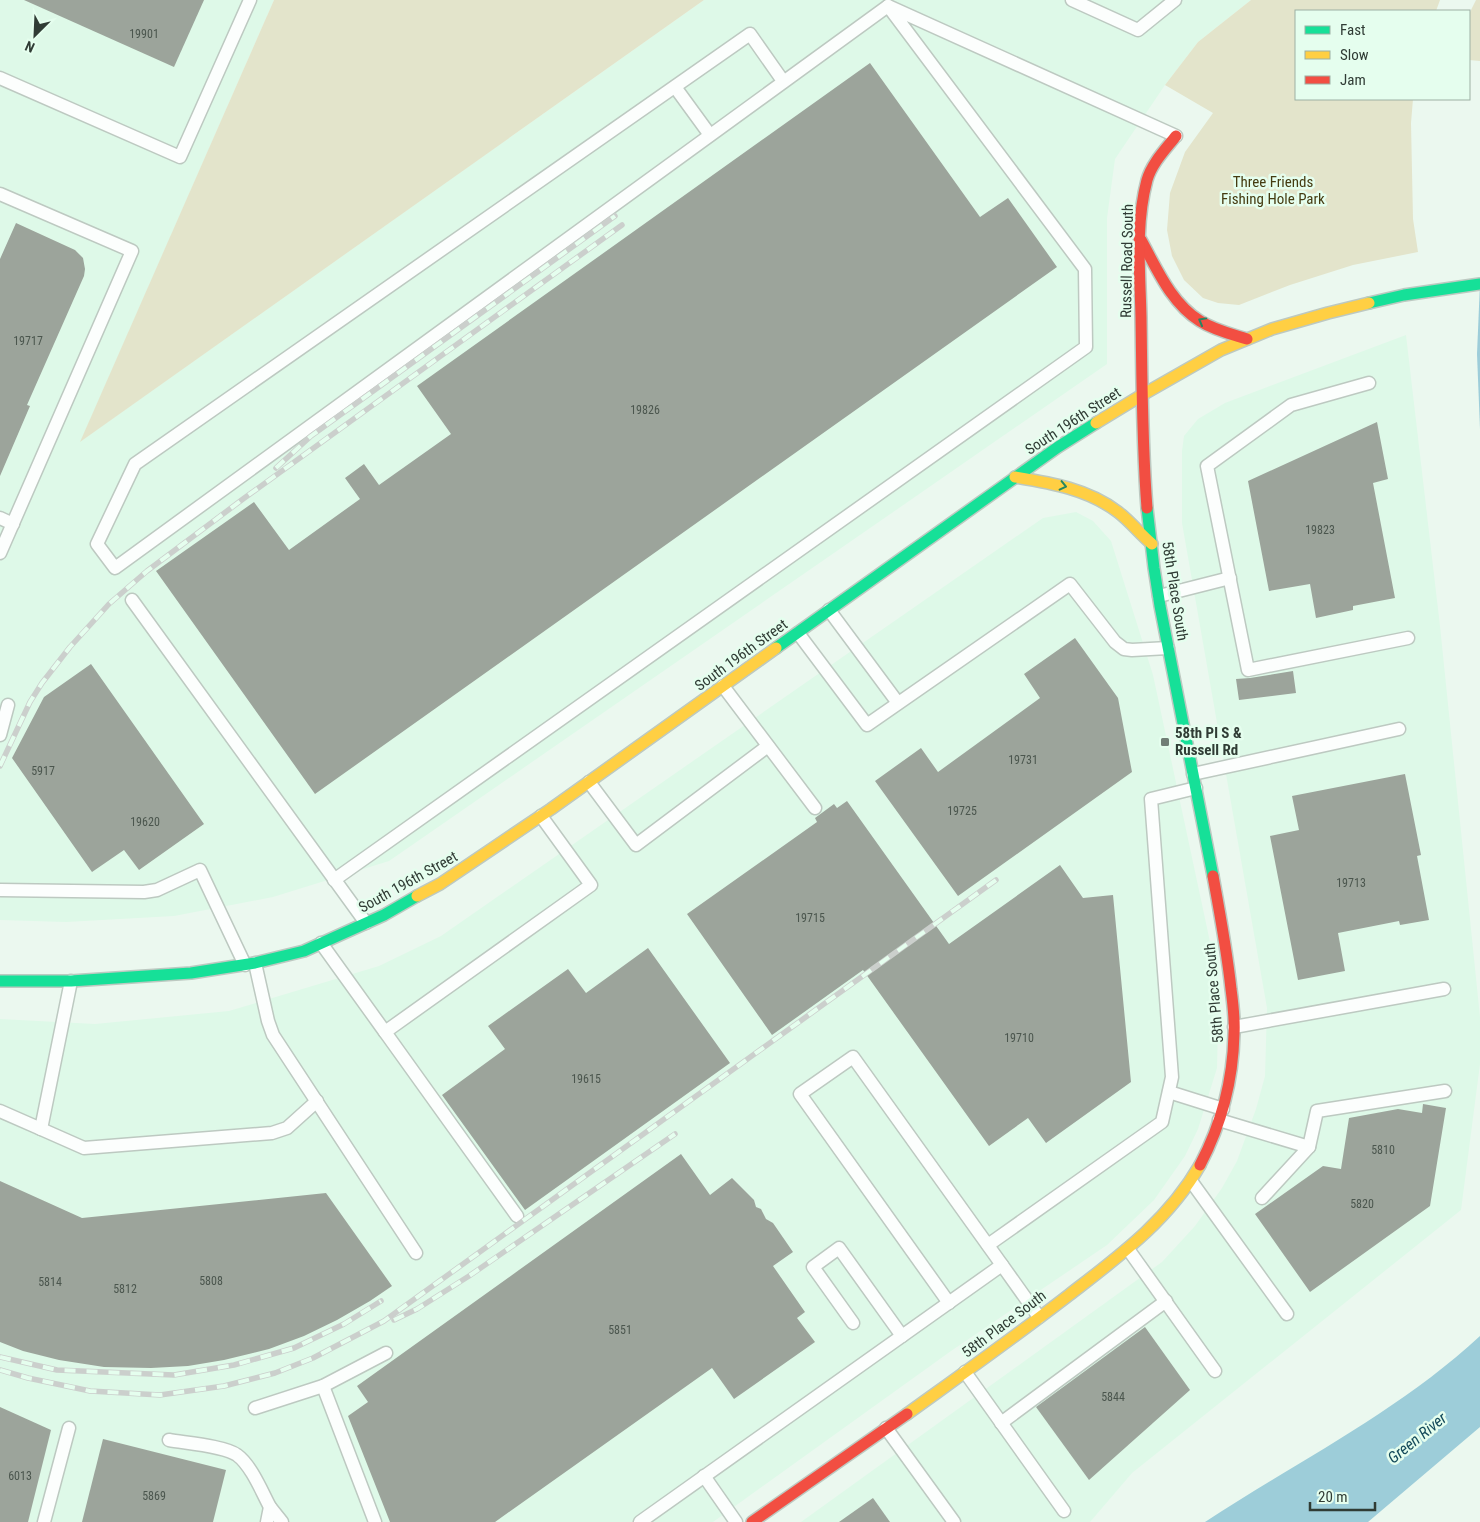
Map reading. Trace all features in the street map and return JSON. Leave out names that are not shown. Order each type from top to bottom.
[{"type":"main road","name":"Russell Road South","points":[[1142,395],[1140,239],[1142,206],[1146,185],[1156,162],[1176,136]]},
{"type":"main road","points":[[1140,239],[1174,297],[1187,312],[1201,322],[1247,339]]},
{"type":"main road","name":"South 196th Street","points":[[0,980],[70,981],[191,973],[250,964],[304,951],[384,915],[440,884],[541,816],[1058,446],[1142,395],[1221,350],[1272,330],[1404,295],[1480,284]]},
{"type":"main road","name":"58th Place South","points":[[752,1522],[1002,1346],[1128,1249],[1166,1214],[1191,1181],[1209,1147],[1221,1114],[1232,1071],[1235,1038],[1233,1004],[1225,936],[1159,596],[1147,497],[1142,395]]},
{"type":"main road","points":[[1015,477],[1069,487],[1093,496],[1116,511],[1152,544]]},
{"type":"lane","points":[[0,78],[180,157],[250,0]]},
{"type":"lane","points":[[1072,0],[1138,30],[1175,0]]},
{"type":"lane","points":[[783,81],[750,34],[135,464],[97,544],[115,568],[888,6]]},
{"type":"lane","points":[[888,6],[1176,136]]},
{"type":"lane","points":[[334,880],[1086,347],[1085,269],[888,6]]},
{"type":"lane","points":[[675,87],[710,135]]},
{"type":"lane","points":[[0,194],[132,251],[0,553]]},
{"type":"lane","points":[[1369,383],[1291,405],[1207,466],[1248,670],[1408,638]]},
{"type":"lane","points":[[0,518],[13,524]]},
{"type":"lane","points":[[1159,596],[1230,578]]},
{"type":"lane","points":[[798,632],[867,725],[1070,584],[1115,642],[1124,649],[1168,648]]},
{"type":"lane","points":[[132,600],[366,923]]},
{"type":"lane","points":[[829,610],[898,703]]},
{"type":"lane","points":[[723,686],[814,808]]},
{"type":"lane","points":[[0,735],[8,705]]},
{"type":"lane","points":[[1193,774],[1399,729]]},
{"type":"lane","points":[[589,782],[636,845],[768,746]]},
{"type":"lane","points":[[988,1246],[1162,1122],[1172,1077],[1151,799],[1196,788]]},
{"type":"lane","points":[[385,1032],[591,885],[541,816]]},
{"type":"lane","points":[[0,890],[144,892],[157,890],[200,870],[250,964],[273,1035],[416,1254]]},
{"type":"lane","points":[[321,942],[517,1216]]},
{"type":"lane","points":[[41,1129],[70,981]]},
{"type":"lane","points":[[1234,1027],[1444,989]]},
{"type":"lane","points":[[949,1303],[800,1094],[853,1056],[1039,1317]]},
{"type":"lane","points":[[1262,1198],[1309,1147],[1317,1111],[1445,1091]]},
{"type":"lane","points":[[1169,1092],[1309,1147]]},
{"type":"lane","points":[[0,1111],[84,1148],[272,1133],[287,1128],[317,1101]]},
{"type":"lane","points":[[1191,1181],[1287,1314]]},
{"type":"lane","points":[[853,1323],[813,1267],[839,1248],[902,1336]]},
{"type":"lane","points":[[1128,1249],[1215,1371]]},
{"type":"lane","points":[[640,1522],[1002,1265]]},
{"type":"lane","points":[[1001,1423],[1166,1301]]},
{"type":"lane","points":[[255,1408],[324,1386],[386,1353]]},
{"type":"lane","points":[[965,1372],[1064,1511]]},
{"type":"lane","points":[[324,1386],[375,1522]]},
{"type":"lane","points":[[44,1522],[69,1428]]},
{"type":"lane","points":[[886,1428],[954,1522]]},
{"type":"lane","points":[[169,1440],[229,1451],[238,1456],[247,1466],[270,1507],[282,1522]]},
{"type":"lane","points":[[704,1476],[736,1522]]},
{"type":"lane","points":[[267,1522],[270,1507]]},
{"type":"shaded area","points":[[0,0],[274,0],[81,441],[704,0],[1251,0],[1198,42],[1165,85],[1115,159],[1107,218],[1107,364],[389,861],[273,897],[174,916],[66,922],[0,920]]},
{"type":"shaded area","points":[[1406,335],[1440,626],[1480,1017],[1480,1064],[1461,1210],[1132,1473],[1090,1522],[801,1522],[1162,1262],[1195,1226],[1222,1188],[1237,1161],[1256,1109],[1265,1076],[1267,1008],[1182,523],[1182,451],[1184,436],[1198,419],[1225,403]]},
{"type":"shaded area","points":[[1076,512],[1093,521],[1111,541],[1153,675],[1219,984],[1217,1068],[1198,1129],[1185,1156],[1154,1200],[1107,1245],[951,1351],[713,1522],[0,1522],[0,1019],[95,1024],[229,1011],[379,966],[441,936],[1043,518]]},
{"type":"green space","points":[[274,0],[704,0],[80,442]]},
{"type":"green space","name":"Three Friends Fishing Hole Park","points":[[1251,0],[1440,0],[1436,10],[1295,10],[1295,100],[1413,100],[1411,123],[1413,219],[1418,252],[1353,265],[1290,285],[1239,305],[1218,303],[1203,298],[1184,280],[1172,256],[1167,230],[1170,193],[1185,152],[1213,113],[1165,85],[1198,42]]},
{"type":"green space","points":[[1476,0],[1480,0],[1480,61],[1470,60],[1470,12]]},
{"type":"water","points":[[1480,283],[1480,429],[1477,354]]},
{"type":"water","name":"Green River","points":[[1480,1336],[1480,1427],[1368,1522],[1205,1522],[1347,1435],[1416,1389]]},
{"type":"building","points":[[24,0],[204,0],[174,67]]},
{"type":"building","points":[[870,63],[980,217],[1008,198],[1057,267],[315,794],[156,571],[254,502],[289,550],[360,499],[345,478],[364,464],[379,485],[451,434],[417,386]]},
{"type":"building","points":[[16,223],[75,250],[83,258],[85,269],[84,276],[27,405],[30,406],[0,476],[0,259]]},
{"type":"building","points":[[1377,422],[1388,479],[1373,483],[1395,598],[1353,606],[1353,610],[1316,618],[1310,584],[1269,591],[1248,481]]},
{"type":"building","points":[[1075,638],[1118,698],[1132,772],[958,896],[875,781],[921,748],[938,772],[1040,698],[1024,674]]},
{"type":"building","points":[[91,664],[204,824],[139,870],[124,850],[92,872],[12,758],[44,697]]},
{"type":"building","points":[[1293,671],[1296,693],[1239,700],[1236,679]]},
{"type":"building","points":[[1405,774],[1421,855],[1417,856],[1429,920],[1400,925],[1399,921],[1338,933],[1345,971],[1298,980],[1270,836],[1299,830],[1292,796]]},
{"type":"building","points":[[847,801],[949,944],[1060,865],[1083,898],[1113,895],[1131,1082],[1046,1143],[1028,1118],[989,1146],[863,970],[772,1035],[687,914],[817,822],[815,818],[834,804],[837,808]]},
{"type":"building","points":[[648,948],[730,1063],[525,1210],[442,1095],[505,1049],[488,1026],[568,969],[586,993]]},
{"type":"building","points":[[1423,1104],[1446,1108],[1430,1206],[1310,1292],[1255,1214],[1323,1166],[1341,1169],[1349,1118],[1398,1109],[1422,1113]]},
{"type":"building","points":[[681,1154],[710,1195],[732,1178],[754,1200],[756,1207],[761,1209],[766,1219],[773,1223],[793,1252],[773,1266],[805,1312],[797,1318],[815,1342],[734,1399],[712,1368],[495,1522],[390,1522],[348,1416],[368,1402],[357,1386]]},
{"type":"building","points":[[0,1181],[82,1218],[326,1193],[392,1286],[337,1320],[304,1336],[269,1349],[224,1360],[188,1366],[151,1368],[104,1367],[59,1360],[23,1351],[0,1342]]},
{"type":"building","points":[[1145,1327],[1190,1390],[1089,1480],[1036,1407]]},
{"type":"building","points":[[0,1407],[51,1430],[28,1522],[0,1522]]},
{"type":"building","points":[[103,1439],[226,1470],[213,1522],[82,1522]]},
{"type":"building","points":[[873,1498],[890,1522],[839,1522]]},
{"type":"railway","points":[[276,468],[311,436],[615,216]]},
{"type":"railway","points":[[0,766],[30,702],[42,683],[70,647],[109,604],[147,571],[243,499],[622,225]]},
{"type":"railway","points":[[0,1370],[90,1391],[160,1395],[224,1386],[275,1373],[313,1358],[384,1321],[996,880]]},
{"type":"railway","points":[[394,1320],[417,1309],[469,1276],[675,1134]]},
{"type":"railway","points":[[0,1357],[57,1370],[174,1375],[234,1365],[294,1348],[344,1324],[381,1301]]},
{"type":"traffic: fast","points":[[1369,303],[1404,295],[1480,284]]},
{"type":"traffic: fast","points":[[776,648],[1058,447],[1096,423]]},
{"type":"traffic: fast","points":[[1147,508],[1160,606],[1213,876]]},
{"type":"traffic: fast","points":[[0,981],[71,981],[191,973],[255,963],[304,951],[384,915],[417,896]]},
{"type":"traffic: slow","points":[[1096,423],[1221,350],[1272,329],[1369,303]]},
{"type":"traffic: slow","points":[[1015,477],[1082,492],[1118,512],[1152,544]]},
{"type":"traffic: slow","points":[[417,896],[440,884],[551,809],[776,648]]},
{"type":"traffic: slow","points":[[907,1414],[1029,1325],[1124,1252],[1173,1204],[1200,1165]]},
{"type":"traffic: jam","points":[[1147,508],[1143,437],[1139,266],[1141,214],[1149,174],[1159,157],[1176,136]]},
{"type":"traffic: jam","points":[[1141,240],[1166,285],[1190,314],[1211,327],[1247,339]]},
{"type":"traffic: jam","points":[[1200,1165],[1220,1118],[1231,1068],[1234,1034],[1234,1012],[1213,876]]},
{"type":"traffic: jam","points":[[752,1522],[907,1414]]},
{"type":"place","name":"58th Pl S & Russell Rd","points":[[1165,742]]}]
